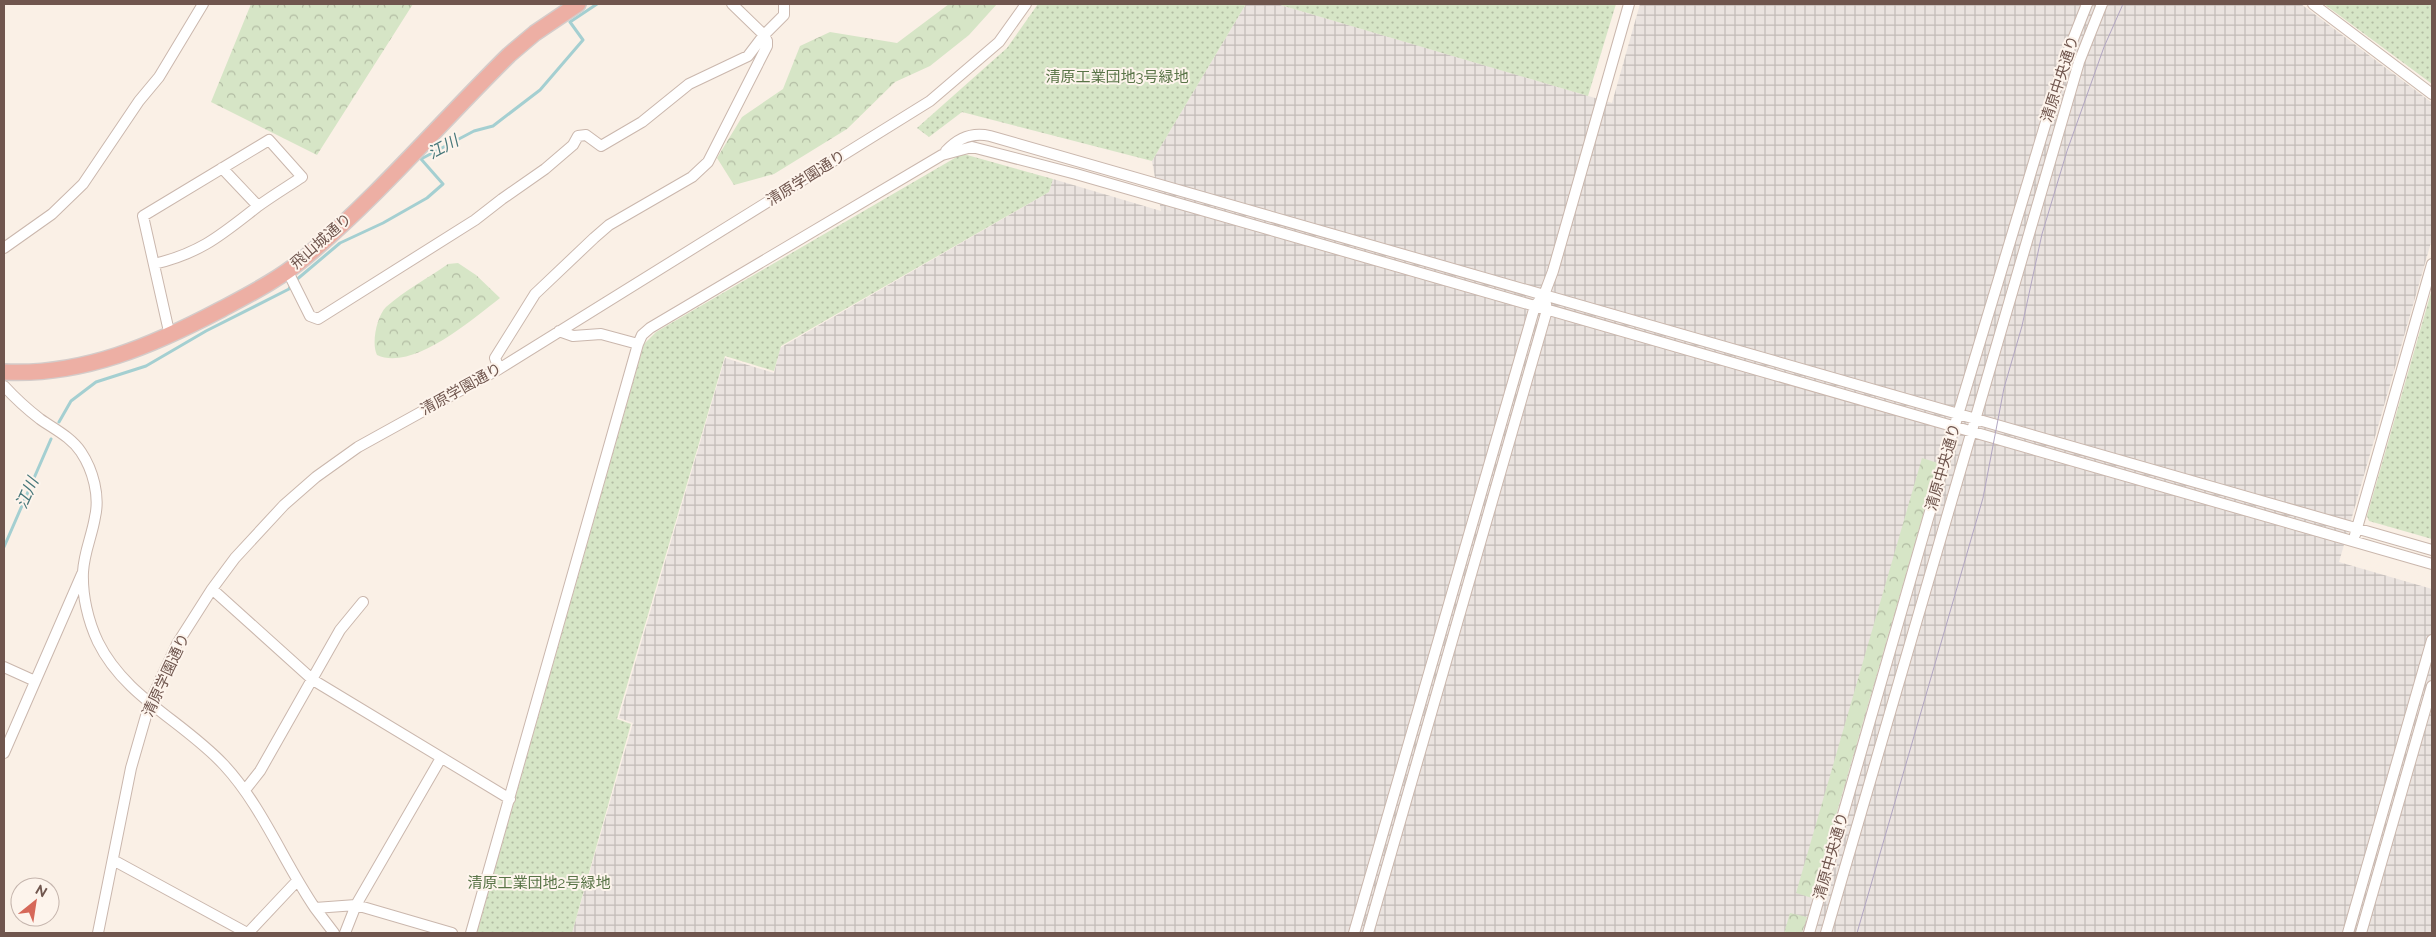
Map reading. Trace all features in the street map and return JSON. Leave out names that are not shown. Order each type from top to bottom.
[{"type":"highway","name":"飛山城通り","points":[[4,372],[34,371],[97,363],[170,336],[265,285],[306,257],[347,220],[509,56],[535,33],[578,4]]},
{"type":"street","points":[[4,248],[52,214],[83,184],[102,160],[139,101],[158,77],[203,4]]},
{"type":"street","points":[[499,369],[495,358],[535,294],[609,224],[692,177],[708,162],[767,41],[764,35],[732,4]]},
{"type":"street","points":[[287,270],[310,316],[318,320],[475,220],[502,198],[545,170],[573,145],[578,136],[586,135],[601,146],[618,138],[642,122],[689,84],[748,56],[764,35],[784,15],[784,4]]},
{"type":"street","name":"清原学園通り","points":[[98,933],[131,768],[150,702],[177,644],[212,589],[259,531],[284,505],[316,477],[372,438],[499,369],[930,101],[1000,42],[1026,4]]},
{"type":"street","points":[[1354,933],[1535,306],[1544,296],[1629,4]]},
{"type":"street","name":"清原中央通り","points":[[1809,933],[1954,428],[2064,62],[2087,4]]},
{"type":"street","name":"清原中央通り","points":[[1826,933],[2079,62],[2102,4]]},
{"type":"street","points":[[2313,4],[2432,94]]},
{"type":"street","points":[[942,155],[958,141],[968,136],[981,134],[990,136],[2432,550]]},
{"type":"street","points":[[154,264],[172,260],[220,238],[258,206],[302,177],[269,140],[143,216],[170,336]]},
{"type":"street","points":[[471,933],[642,335],[650,328],[942,155],[957,149],[972,147],[1076,174],[1971,433],[2432,564]]},
{"type":"street","points":[[222,168],[258,206]]},
{"type":"street","points":[[2353,542],[2432,264]]},
{"type":"street","points":[[1368,933],[1547,310],[1544,296]]},
{"type":"street","points":[[559,332],[573,336],[602,334],[638,344]]},
{"type":"street","points":[[4,386],[80,451],[91,470],[96,492],[96,516],[85,551],[83,573],[89,618],[97,640],[110,664],[127,684],[222,763],[245,790],[297,881],[334,933]]},
{"type":"street","points":[[4,753],[83,573]]},
{"type":"street","points":[[212,589],[313,680],[510,799]]},
{"type":"street","points":[[245,790],[260,771],[340,630],[363,602]]},
{"type":"street","points":[[2348,933],[2432,640]]},
{"type":"street","points":[[4,667],[35,681]]},
{"type":"street","points":[[2362,933],[2432,686]]},
{"type":"street","points":[[345,933],[356,905],[441,758]]},
{"type":"street","points":[[113,860],[247,933],[297,881]]},
{"type":"street","points":[[315,908],[356,905],[452,933]]},
{"type":"shaded area","points":[[1246,4],[1277,4],[1612,103],[1640,4],[2301,4],[2431,102],[2432,239],[2339,562],[2432,589],[2432,933],[572,933],[633,723],[619,718],[725,358],[774,373],[780,348],[1049,192],[1053,179],[1161,211],[1152,161]]},
{"type":"green space","points":[[251,4],[413,4],[317,155],[211,102]]},
{"type":"green space","points":[[949,4],[997,4],[969,35],[930,66],[895,82],[847,129],[774,174],[734,185],[717,158],[742,117],[783,89],[800,46],[830,32],[897,43]]},
{"type":"green space","name":"清原工業団地3号緑地","points":[[1038,4],[1246,4],[1152,161],[962,112],[929,137],[917,128],[1007,48]]},
{"type":"green space","points":[[1277,4],[1616,4],[1588,96]]},
{"type":"green space","points":[[2324,4],[2432,4],[2432,84],[2428,81]]},
{"type":"green space","name":"清原工業団地2号緑地","points":[[960,155],[967,155],[1053,179],[1049,192],[781,346],[774,371],[725,356],[617,719],[631,724],[572,933],[477,933],[644,344],[656,332]]},
{"type":"green space","points":[[458,263],[476,275],[500,298],[442,341],[424,350],[407,356],[391,358],[377,355],[375,350],[376,330],[380,317],[386,307],[448,264]]},
{"type":"green space","points":[[2432,289],[2432,539],[2369,521],[2367,516]]},
{"type":"green space","points":[[1922,458],[1938,463],[1812,898],[1796,893]]},
{"type":"green space","points":[[1790,913],[1807,917],[1802,933],[1784,933]]},
{"type":"waterway","name":"江川","points":[[295,281],[340,243],[383,223],[427,198],[443,184],[421,159],[474,131],[493,126],[540,90],[583,40],[570,22],[597,4]]},
{"type":"waterway","name":"江川","points":[[59,422],[71,401],[96,382],[146,366],[206,331],[289,289],[291,285]]},
{"type":"waterway","name":"江川","points":[[4,547],[51,439]]},
{"type":"tram line","points":[[1857,933],[1983,498],[2004,388],[2022,326],[2042,234],[2067,151],[2104,47],[2123,4]]}]
